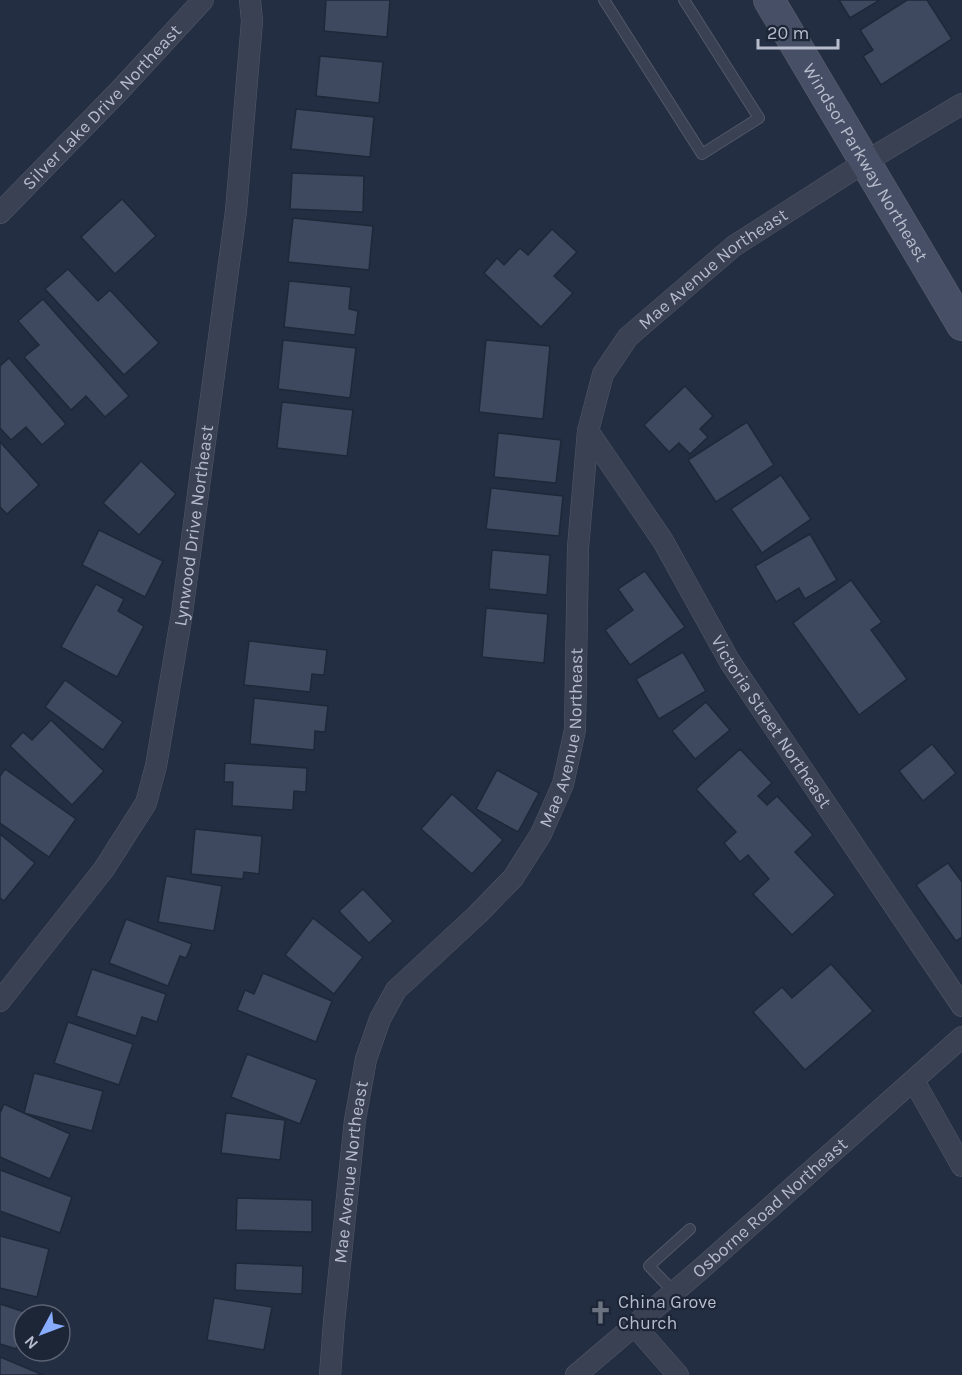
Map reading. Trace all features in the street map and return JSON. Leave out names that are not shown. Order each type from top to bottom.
[{"type":"street","name":"Silver Lake Drive Northeast","points":[[0,213],[120,90],[203,0]]},
{"type":"street","name":"Lynwood Drive Northeast","points":[[0,1001],[104,869],[146,803],[156,766],[182,613],[236,211],[252,21],[250,0]]},
{"type":"street","name":"Windsor Parkway Northeast","points":[[769,0],[962,325]]},
{"type":"street","name":"Mae Avenue Northeast","points":[[330,1375],[355,1120],[366,1059],[380,1019],[396,990],[478,914],[513,878],[541,834],[563,784],[575,730],[578,548],[588,431],[603,374],[628,337],[734,246],[865,162],[962,104]]},
{"type":"street","name":"Victoria Street Northeast","points":[[588,431],[663,541],[730,662],[962,1006]]},
{"type":"street","name":"Osborne Road Northeast","points":[[576,1375],[674,1292],[962,1037]]},
{"type":"street","points":[[914,1081],[962,1166]]},
{"type":"street","points":[[634,1325],[678,1375]]},
{"type":"lane","points":[[604,0],[702,154],[759,118],[684,0]]},
{"type":"lane","points":[[674,1292],[649,1266],[690,1229]]},
{"type":"building","points":[[326,0],[390,0],[387,37],[324,31]]},
{"type":"building","points":[[839,0],[880,0],[850,18]]},
{"type":"building","points":[[907,0],[927,0],[952,39],[881,85],[863,56],[873,50],[860,30]]},
{"type":"building","points":[[320,56],[383,62],[379,103],[316,96]]},
{"type":"building","points":[[296,109],[374,117],[370,157],[291,149]]},
{"type":"building","points":[[292,173],[364,176],[363,212],[290,209]]},
{"type":"building","points":[[122,199],[156,236],[115,274],[81,237]]},
{"type":"building","points":[[293,218],[373,226],[369,270],[288,262]]},
{"type":"building","points":[[552,229],[577,252],[554,276],[573,293],[541,327],[484,273],[497,258],[504,265],[520,248],[528,255]]},
{"type":"building","points":[[68,269],[98,301],[110,290],[159,343],[124,375],[45,289]]},
{"type":"building","points":[[289,281],[351,287],[349,309],[358,311],[355,335],[284,327]]},
{"type":"building","points":[[43,299],[129,396],[105,417],[86,396],[71,410],[24,357],[39,345],[18,321]]},
{"type":"building","points":[[283,340],[356,348],[350,398],[278,389]]},
{"type":"building","points":[[486,340],[550,346],[543,419],[479,412]]},
{"type":"building","points":[[9,358],[66,424],[42,445],[26,427],[11,440],[0,428],[0,366]]},
{"type":"building","points":[[685,386],[713,416],[700,429],[708,437],[690,454],[679,443],[669,452],[644,425]]},
{"type":"building","points":[[282,402],[353,410],[347,456],[277,448]]},
{"type":"building","points":[[747,422],[774,465],[716,502],[688,460]]},
{"type":"building","points":[[498,433],[561,440],[556,483],[494,477]]},
{"type":"building","points":[[0,442],[39,485],[7,514],[0,507]]},
{"type":"building","points":[[141,461],[176,494],[139,535],[103,503]]},
{"type":"building","points":[[781,475],[811,519],[762,553],[731,509]]},
{"type":"building","points":[[491,488],[563,496],[559,536],[486,529]]},
{"type":"building","points":[[99,530],[163,561],[145,597],[82,565]]},
{"type":"building","points":[[810,534],[837,580],[805,599],[799,588],[776,602],[755,566]]},
{"type":"building","points":[[492,550],[550,555],[547,595],[489,589]]},
{"type":"building","points":[[645,571],[685,627],[630,665],[605,630],[633,610],[618,589]]},
{"type":"building","points":[[851,580],[882,622],[871,630],[907,679],[859,715],[793,623]]},
{"type":"building","points":[[96,584],[124,599],[118,611],[144,626],[117,677],[61,647]]},
{"type":"building","points":[[486,608],[548,614],[544,663],[482,657]]},
{"type":"building","points":[[249,641],[327,650],[324,675],[312,674],[310,692],[244,685]]},
{"type":"building","points":[[683,652],[706,691],[659,719],[636,679]]},
{"type":"building","points":[[65,680],[123,722],[103,750],[45,707]]},
{"type":"building","points":[[254,698],[328,706],[325,732],[315,731],[314,750],[250,744]]},
{"type":"building","points":[[706,702],[730,730],[695,759],[672,731]]},
{"type":"building","points":[[51,720],[104,771],[72,805],[10,746],[23,732],[32,740]]},
{"type":"building","points":[[932,744],[956,773],[923,801],[899,771]]},
{"type":"building","points":[[740,749],[772,783],[758,796],[767,805],[777,796],[813,835],[795,852],[835,895],[792,935],[753,894],[769,879],[748,855],[740,862],[724,843],[736,832],[696,789]]},
{"type":"building","points":[[225,763],[307,768],[306,792],[294,791],[293,810],[232,806],[233,782],[224,782]]},
{"type":"building","points":[[5,769],[76,819],[49,857],[0,823],[0,776]]},
{"type":"building","points":[[497,770],[539,793],[518,832],[476,809]]},
{"type":"building","points":[[452,794],[503,840],[472,874],[421,829]]},
{"type":"building","points":[[195,829],[262,836],[259,874],[244,872],[243,879],[191,874]]},
{"type":"building","points":[[0,834],[35,863],[4,901],[0,898]]},
{"type":"building","points":[[948,863],[962,882],[962,937],[956,941],[916,885]]},
{"type":"building","points":[[166,876],[222,886],[214,931],[158,922]]},
{"type":"building","points":[[363,889],[393,921],[369,943],[339,911]]},
{"type":"building","points":[[313,918],[363,957],[334,994],[285,955]]},
{"type":"building","points":[[126,919],[192,944],[186,958],[180,956],[168,986],[109,963]]},
{"type":"building","points":[[831,964],[873,1011],[805,1070],[753,1012],[782,987],[792,998]]},
{"type":"building","points":[[92,969],[166,994],[157,1022],[142,1017],[136,1036],[76,1016]]},
{"type":"building","points":[[263,973],[332,1001],[316,1042],[237,1010],[245,990],[254,994]]},
{"type":"building","points":[[68,1022],[133,1044],[119,1085],[54,1063]]},
{"type":"building","points":[[247,1054],[317,1080],[300,1124],[231,1097]]},
{"type":"building","points":[[34,1073],[103,1091],[92,1131],[24,1113]]},
{"type":"building","points":[[4,1104],[70,1134],[50,1179],[0,1157],[0,1113]]},
{"type":"building","points":[[226,1113],[285,1120],[280,1160],[221,1153]]},
{"type":"building","points":[[0,1170],[72,1197],[60,1233],[0,1211]]},
{"type":"building","points":[[237,1198],[312,1200],[312,1232],[236,1230]]},
{"type":"building","points":[[0,1236],[49,1249],[37,1297],[0,1288]]},
{"type":"building","points":[[236,1263],[303,1266],[302,1294],[235,1290]]},
{"type":"building","points":[[214,1298],[272,1307],[264,1350],[207,1340]]},
{"type":"building","points":[[0,1304],[12,1308],[12,1348],[0,1344]]},
{"type":"building","points":[[0,1357],[43,1375],[0,1375]]},
{"type":"place","name":"China Grove Church","points":[[600,1312]]}]
